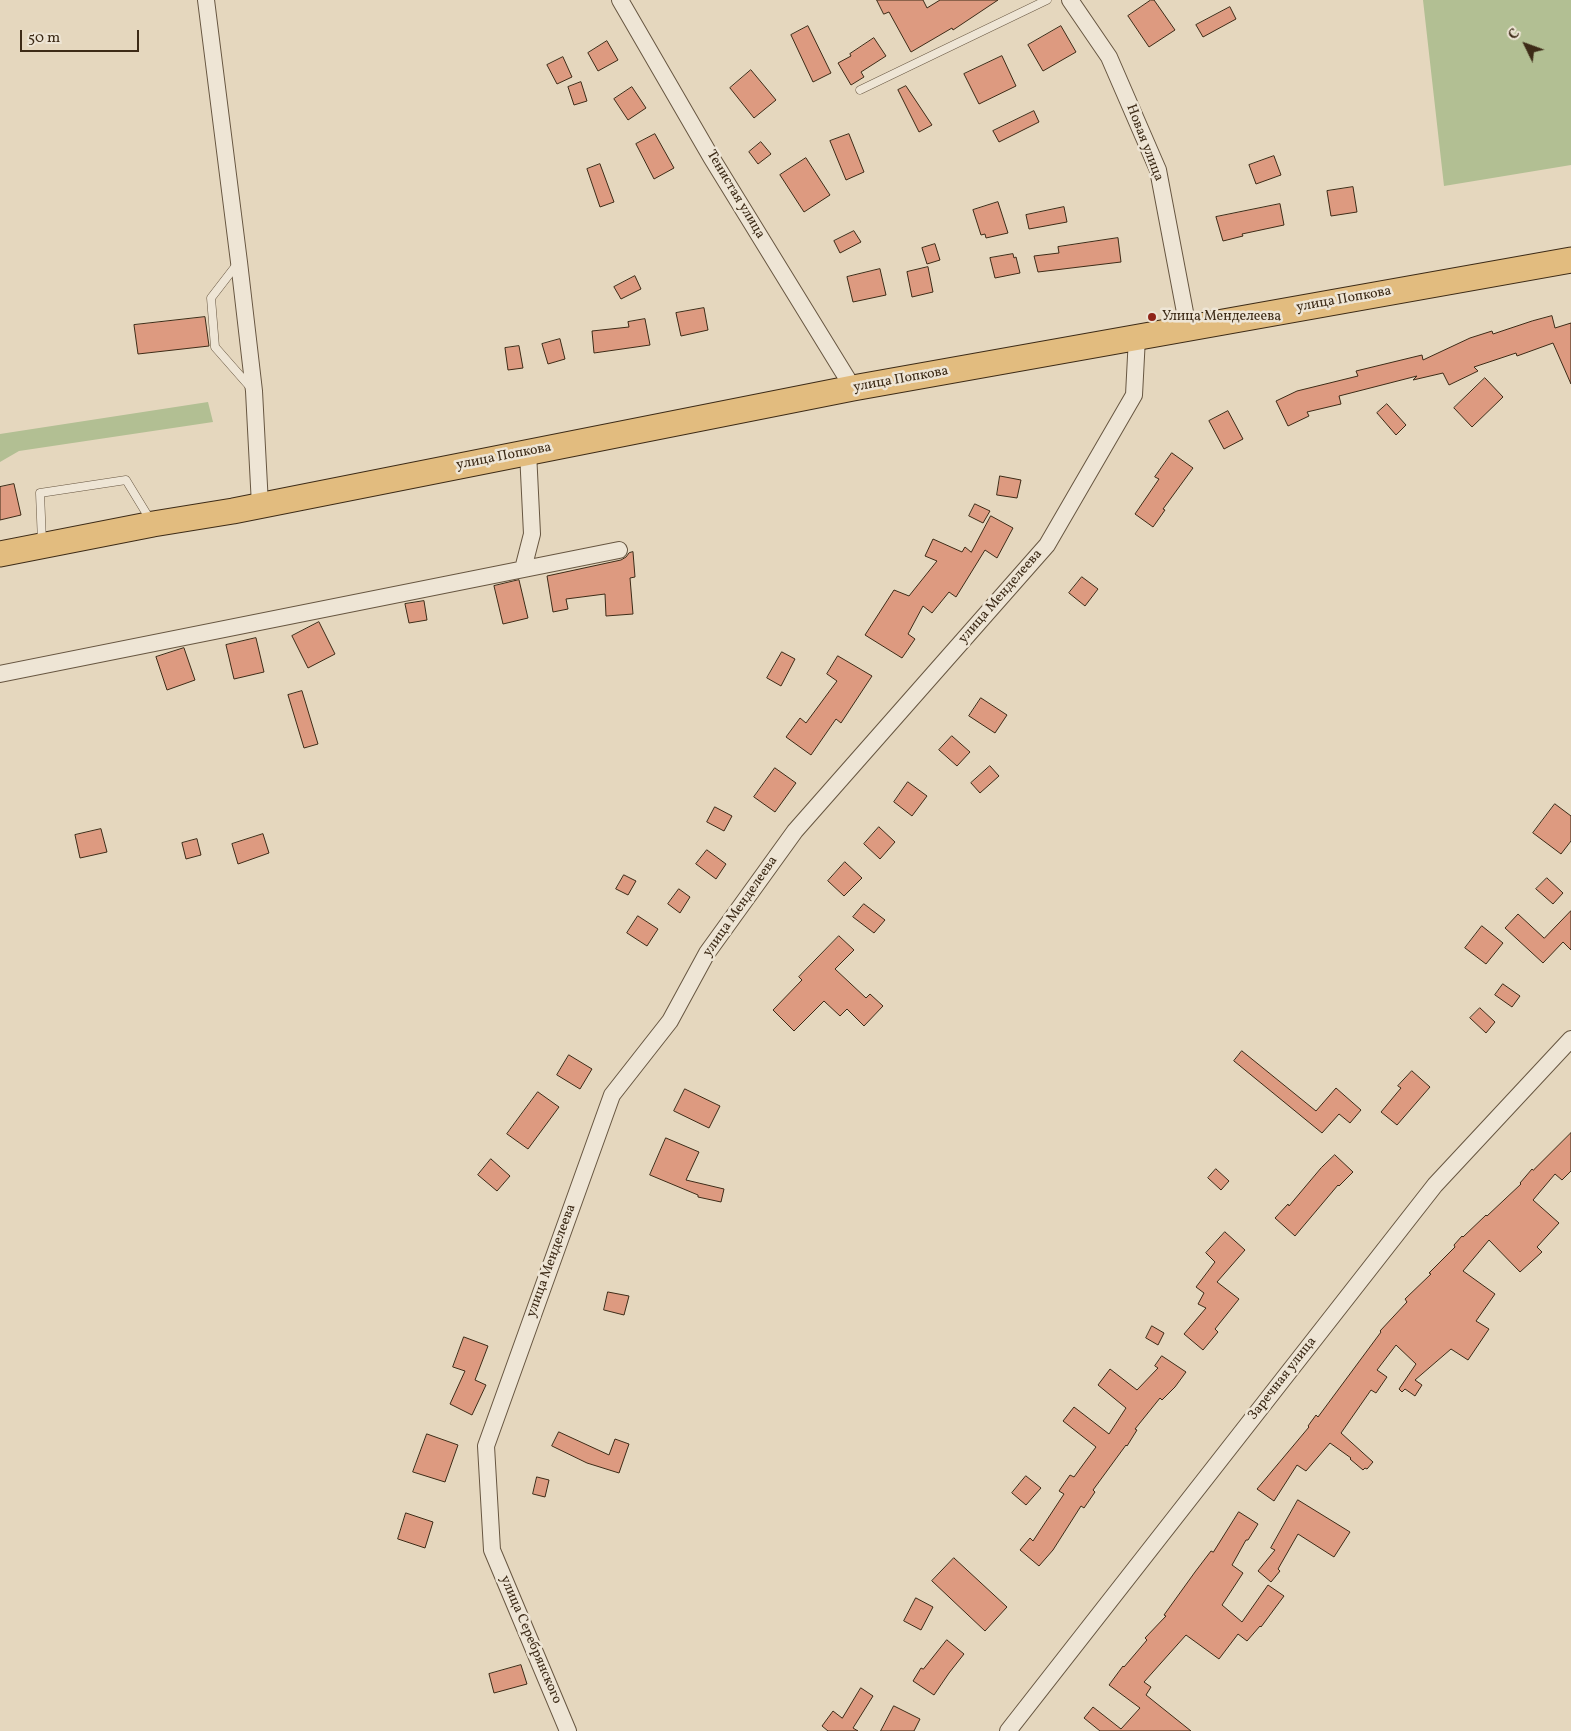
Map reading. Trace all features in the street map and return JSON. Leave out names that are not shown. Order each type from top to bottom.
[{"type":"main road","name":"улица Попкова","points":[[0,554],[153,524],[233,511],[853,388],[1571,260]]},
{"type":"street","points":[[206,0],[254,391],[260,505]]},
{"type":"street","name":"Тенистая улица","points":[[620,0],[711,157],[853,388]]},
{"type":"street","name":"Новая улица","points":[[1070,0],[1109,56],[1158,170],[1188,328]]},
{"type":"street","name":"улица Менделеева","points":[[492,1550],[486,1446],[612,1095],[670,1021],[707,952],[795,831],[1047,545],[1134,394],[1137,337]]},
{"type":"street","points":[[523,570],[532,534],[528,452]]},
{"type":"street","points":[[0,674],[619,550]]},
{"type":"street","name":"Заречная улица","points":[[1008,1731],[1435,1185],[1571,1039]]},
{"type":"street","name":"улица Серебрянского","points":[[492,1550],[568,1731]]},
{"type":"lane","points":[[860,90],[1047,0]]},
{"type":"lane","points":[[239,262],[211,298],[215,347],[254,391]]},
{"type":"lane","points":[[42,547],[40,493],[126,480],[153,524]]},
{"type":"green space","points":[[1423,0],[1571,0],[1571,165],[1444,186]]},
{"type":"green space","points":[[208,402],[213,422],[19,451],[0,462],[0,434]]},
{"type":"building","points":[[877,0],[923,0],[927,8],[940,0],[998,0],[953,30],[952,28],[911,52],[889,12],[884,14]]},
{"type":"building","points":[[1151,0],[1154,0],[1175,30],[1149,47],[1128,16]]},
{"type":"building","points":[[1230,7],[1236,19],[1203,37],[1196,25]]},
{"type":"building","points":[[808,26],[831,73],[813,82],[791,35]]},
{"type":"building","points":[[1061,26],[1076,52],[1043,71],[1028,45]]},
{"type":"building","points":[[874,38],[886,56],[861,72],[864,77],[851,85],[838,63],[851,56],[850,54]]},
{"type":"building","points":[[607,41],[618,60],[598,71],[588,53]]},
{"type":"building","points":[[1002,56],[1016,86],[979,104],[964,74]]},
{"type":"building","points":[[563,57],[572,77],[557,84],[547,65]]},
{"type":"building","points":[[751,70],[776,100],[754,118],[730,88]]},
{"type":"building","points":[[581,82],[587,101],[574,105],[568,87]]},
{"type":"building","points":[[906,86],[932,125],[919,132],[898,90]]},
{"type":"building","points":[[632,87],[646,108],[628,120],[614,99]]},
{"type":"building","points":[[1034,111],[1039,122],[999,142],[993,131]]},
{"type":"building","points":[[655,134],[674,168],[654,179],[636,144]]},
{"type":"building","points":[[849,134],[864,172],[846,180],[830,141]]},
{"type":"building","points":[[761,142],[771,154],[758,164],[749,152]]},
{"type":"building","points":[[1274,156],[1281,175],[1256,184],[1249,165]]},
{"type":"building","points":[[806,158],[830,195],[804,212],[780,175]]},
{"type":"building","points":[[600,164],[614,202],[600,207],[587,169]]},
{"type":"building","points":[[1353,187],[1357,212],[1331,216],[1327,191]]},
{"type":"building","points":[[998,202],[1008,233],[986,238],[985,234],[981,235],[973,210]]},
{"type":"building","points":[[1280,204],[1284,225],[1242,234],[1243,236],[1223,241],[1216,217]]},
{"type":"building","points":[[1064,207],[1067,222],[1029,229],[1026,215]]},
{"type":"building","points":[[854,231],[861,242],[840,253],[834,241]]},
{"type":"building","points":[[1118,238],[1121,262],[1038,272],[1034,256],[1059,253],[1058,247]]},
{"type":"building","points":[[935,244],[940,260],[927,264],[922,248]]},
{"type":"building","points":[[1013,254],[1014,258],[1016,257],[1020,273],[995,278],[990,258]]},
{"type":"building","points":[[928,267],[933,292],[912,297],[907,272]]},
{"type":"building","points":[[880,269],[886,295],[853,302],[847,277]]},
{"type":"building","points":[[635,276],[641,289],[621,299],[614,287]]},
{"type":"building","points":[[704,308],[708,330],[681,336],[676,313]]},
{"type":"building","points":[[1552,316],[1555,328],[1571,323],[1571,384],[1553,343],[1517,356],[1516,353],[1474,367],[1478,371],[1449,385],[1443,373],[1413,380],[1417,376],[1339,396],[1341,404],[1307,412],[1309,416],[1288,426],[1276,401],[1297,391],[1358,376],[1356,371],[1422,355],[1423,360],[1470,338],[1492,331],[1493,334]]},
{"type":"building","points":[[205,317],[209,346],[138,354],[134,325]]},
{"type":"building","points":[[645,319],[650,345],[594,353],[592,331],[629,327],[628,322]]},
{"type":"building","points":[[560,339],[565,359],[548,364],[542,344]]},
{"type":"building","points":[[519,346],[523,368],[508,370],[505,348]]},
{"type":"building","points":[[1485,378],[1503,397],[1472,427],[1454,408]]},
{"type":"building","points":[[1387,404],[1406,425],[1396,435],[1377,413]]},
{"type":"building","points":[[1228,411],[1243,439],[1224,449],[1209,421]]},
{"type":"building","points":[[1172,453],[1193,468],[1163,509],[1165,510],[1153,527],[1135,514],[1159,479],[1155,477]]},
{"type":"building","points":[[1000,476],[1021,480],[1017,498],[997,495]]},
{"type":"building","points":[[14,484],[21,515],[0,520],[0,487]]},
{"type":"building","points":[[975,504],[990,511],[983,523],[969,516]]},
{"type":"building","points":[[991,516],[1013,528],[997,558],[985,550],[956,597],[949,592],[932,613],[923,606],[908,634],[915,639],[902,658],[865,635],[894,590],[909,596],[937,561],[925,556],[933,539],[962,552],[965,547],[971,552]]},
{"type":"building","points":[[633,552],[635,577],[630,578],[633,614],[606,616],[605,594],[566,599],[568,609],[553,612],[547,576],[621,560]]},
{"type":"building","points":[[1082,577],[1098,589],[1085,606],[1069,593]]},
{"type":"building","points":[[519,580],[528,618],[503,624],[494,586]]},
{"type":"building","points":[[424,601],[427,620],[409,623],[405,604]]},
{"type":"building","points":[[319,622],[335,654],[308,668],[292,636]]},
{"type":"building","points":[[256,638],[264,672],[234,679],[226,645]]},
{"type":"building","points":[[184,648],[195,680],[167,690],[156,657]]},
{"type":"building","points":[[782,652],[795,659],[781,686],[767,678]]},
{"type":"building","points":[[838,656],[872,676],[841,723],[836,719],[811,755],[786,737],[800,718],[806,723],[837,681],[827,674]]},
{"type":"building","points":[[302,691],[318,744],[304,748],[288,695]]},
{"type":"building","points":[[981,698],[1007,715],[995,733],[969,716]]},
{"type":"building","points":[[952,736],[970,752],[957,766],[939,750]]},
{"type":"building","points":[[990,766],[999,776],[980,793],[971,783]]},
{"type":"building","points":[[775,768],[796,783],[775,812],[754,797]]},
{"type":"building","points":[[908,782],[927,796],[912,816],[894,802]]},
{"type":"building","points":[[1555,804],[1571,816],[1571,841],[1561,854],[1533,833]]},
{"type":"building","points":[[715,807],[732,816],[724,831],[707,822]]},
{"type":"building","points":[[879,827],[895,842],[880,859],[864,844]]},
{"type":"building","points":[[101,829],[107,852],[80,858],[75,835]]},
{"type":"building","points":[[263,834],[269,853],[238,864],[232,844]]},
{"type":"building","points":[[197,839],[201,855],[186,859],[182,843]]},
{"type":"building","points":[[707,850],[726,864],[716,879],[696,864]]},
{"type":"building","points":[[845,862],[862,878],[844,896],[828,881]]},
{"type":"building","points":[[624,875],[636,881],[628,895],[616,889]]},
{"type":"building","points":[[1547,878],[1563,893],[1553,904],[1536,889]]},
{"type":"building","points":[[679,889],[690,897],[680,913],[668,904]]},
{"type":"building","points":[[864,904],[885,920],[874,933],[853,917]]},
{"type":"building","points":[[1571,911],[1571,950],[1563,942],[1543,963],[1505,928],[1518,914],[1544,938]]},
{"type":"building","points":[[638,916],[658,929],[647,946],[627,933]]},
{"type":"building","points":[[1482,926],[1503,943],[1486,964],[1465,948]]},
{"type":"building","points":[[839,936],[854,950],[835,969],[866,998],[870,994],[883,1006],[864,1026],[847,1009],[840,1016],[824,1001],[794,1031],[773,1010],[802,980],[799,977]]},
{"type":"building","points":[[1503,984],[1520,996],[1512,1007],[1495,995]]},
{"type":"building","points":[[1480,1008],[1495,1022],[1486,1033],[1470,1018]]},
{"type":"building","points":[[1242,1051],[1316,1111],[1336,1088],[1361,1110],[1350,1123],[1339,1114],[1322,1133],[1234,1061]]},
{"type":"building","points":[[569,1055],[592,1069],[580,1089],[557,1075]]},
{"type":"building","points":[[1412,1071],[1430,1087],[1397,1125],[1381,1112],[1401,1088],[1398,1086]]},
{"type":"building","points":[[685,1089],[720,1106],[709,1128],[674,1111]]},
{"type":"building","points":[[538,1092],[559,1107],[528,1149],[507,1134]]},
{"type":"building","points":[[1571,1133],[1571,1171],[1562,1180],[1555,1174],[1533,1200],[1559,1223],[1537,1247],[1542,1252],[1520,1272],[1489,1240],[1463,1271],[1495,1294],[1476,1321],[1489,1329],[1468,1360],[1451,1349],[1415,1380],[1422,1385],[1415,1396],[1405,1389],[1402,1392],[1399,1389],[1416,1364],[1396,1345],[1377,1370],[1387,1377],[1376,1393],[1371,1390],[1341,1433],[1373,1462],[1367,1469],[1363,1470],[1351,1458],[1330,1443],[1306,1471],[1297,1465],[1274,1501],[1257,1489],[1309,1427],[1316,1415],[1318,1417],[1380,1331],[1407,1302],[1405,1299],[1431,1274],[1429,1273],[1455,1247],[1454,1245],[1462,1236],[1487,1216],[1521,1184],[1532,1169]]},
{"type":"building","points":[[666,1138],[699,1152],[686,1180],[724,1189],[721,1202],[698,1197],[698,1195],[650,1175]]},
{"type":"building","points":[[1335,1155],[1353,1172],[1338,1185],[1295,1236],[1275,1218],[1288,1204],[1289,1206],[1321,1168]]},
{"type":"building","points":[[491,1159],[510,1176],[497,1191],[478,1175]]},
{"type":"building","points":[[1216,1169],[1229,1181],[1221,1190],[1208,1178]]},
{"type":"building","points":[[1225,1232],[1245,1250],[1217,1282],[1239,1299],[1215,1329],[1218,1332],[1203,1350],[1184,1334],[1206,1308],[1198,1304],[1204,1293],[1196,1287],[1215,1262],[1206,1253]]},
{"type":"building","points":[[608,1292],[629,1296],[624,1315],[604,1310]]},
{"type":"building","points":[[1152,1326],[1164,1333],[1158,1345],[1146,1338]]},
{"type":"building","points":[[464,1337],[488,1346],[475,1380],[486,1385],[472,1415],[450,1404],[465,1371],[453,1367]]},
{"type":"building","points":[[1162,1356],[1186,1372],[1162,1400],[1160,1398],[1135,1429],[1137,1430],[1127,1446],[1093,1490],[1095,1492],[1084,1508],[1081,1506],[1053,1550],[1039,1566],[1020,1550],[1030,1538],[1033,1541],[1064,1494],[1059,1491],[1070,1475],[1074,1477],[1096,1447],[1063,1421],[1074,1407],[1109,1434],[1126,1408],[1098,1385],[1110,1369],[1137,1390],[1158,1368],[1155,1366]]},
{"type":"building","points":[[559,1432],[609,1455],[615,1439],[629,1444],[619,1473],[587,1463],[552,1446]]},
{"type":"building","points":[[427,1434],[458,1445],[445,1482],[413,1472]]},
{"type":"building","points":[[1026,1476],[1041,1488],[1026,1505],[1012,1493]]},
{"type":"building","points":[[537,1477],[549,1480],[545,1497],[533,1494]]},
{"type":"building","points":[[1298,1500],[1350,1532],[1334,1557],[1298,1534],[1278,1569],[1280,1571],[1271,1582],[1258,1571],[1275,1550],[1271,1548]]},
{"type":"building","points":[[1239,1512],[1258,1524],[1248,1540],[1246,1540],[1232,1565],[1243,1573],[1222,1605],[1242,1622],[1268,1585],[1284,1596],[1261,1627],[1247,1641],[1238,1634],[1219,1659],[1186,1635],[1144,1682],[1151,1687],[1146,1695],[1191,1731],[1100,1731],[1084,1718],[1093,1707],[1121,1729],[1140,1708],[1109,1685],[1123,1666],[1147,1640],[1145,1638],[1166,1616],[1164,1615],[1211,1551],[1213,1552]]},
{"type":"building","points":[[406,1513],[433,1522],[425,1548],[398,1539]]},
{"type":"building","points":[[954,1558],[1007,1607],[985,1631],[932,1581]]},
{"type":"building","points":[[916,1598],[933,1607],[921,1630],[904,1621]]},
{"type":"building","points":[[947,1640],[964,1654],[934,1695],[913,1681],[921,1668],[923,1669]]},
{"type":"building","points":[[521,1665],[527,1684],[494,1693],[489,1674]]},
{"type":"building","points":[[861,1688],[873,1696],[853,1728],[858,1731],[828,1731],[822,1726],[833,1711],[842,1718]]},
{"type":"building","points":[[894,1706],[920,1719],[914,1731],[881,1731]]},
{"type":"place","name":"Улица Менделеева","points":[[1152,317]]}]
